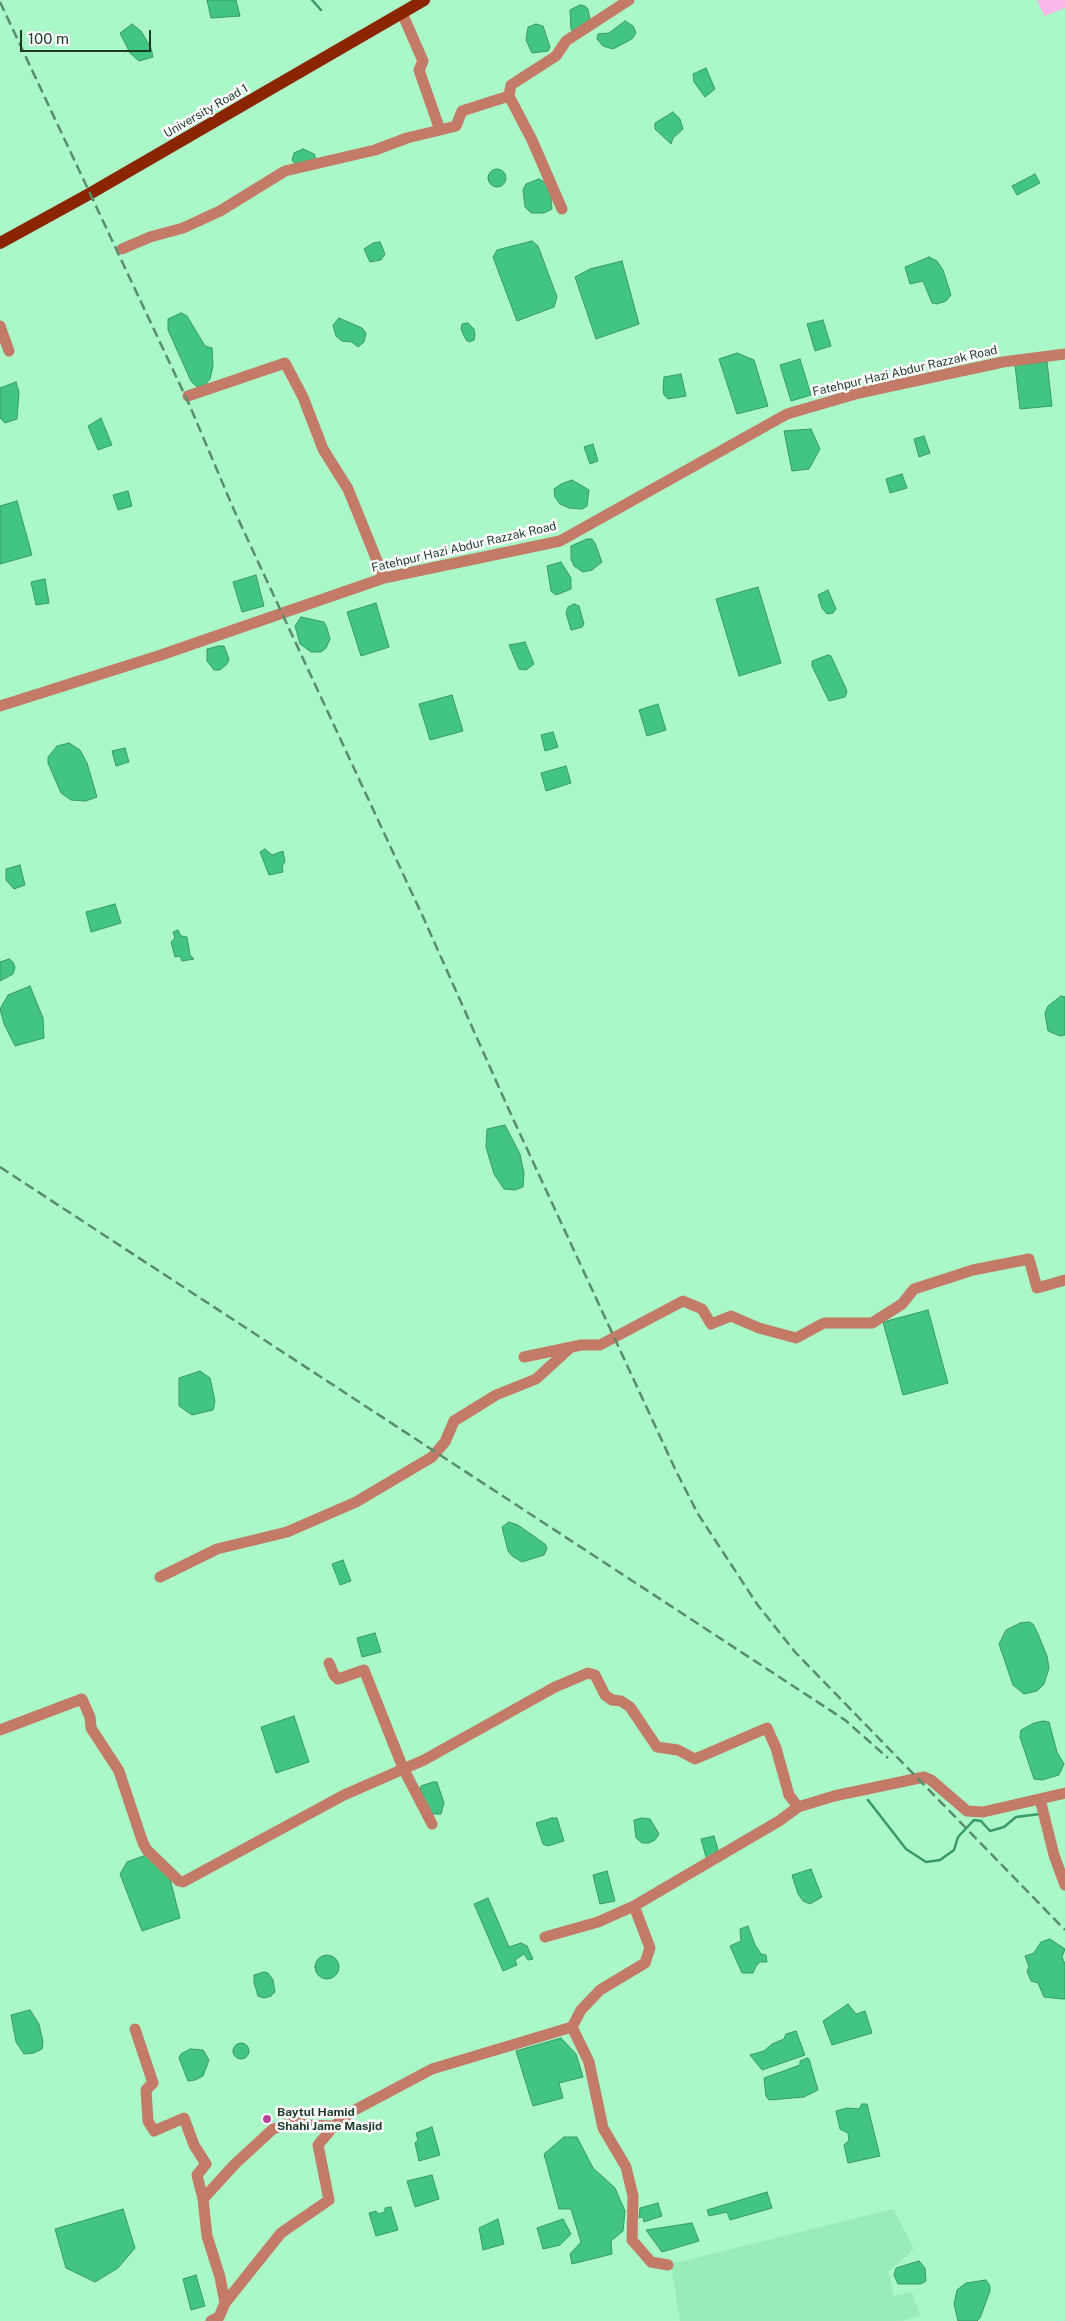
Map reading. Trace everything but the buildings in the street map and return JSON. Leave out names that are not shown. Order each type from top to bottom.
[{"type":"main road","name":"University Road 1","points":[[0,243],[91,193],[424,0]]},
{"type":"street","points":[[562,209],[532,140],[509,96],[511,85],[556,56],[566,41],[629,0]]},
{"type":"street","points":[[402,13],[423,61],[419,70],[440,130]]},
{"type":"street","points":[[122,249],[150,237],[183,228],[220,211],[285,171],[375,150],[407,138],[456,126],[462,111],[509,96]]},
{"type":"street","points":[[0,326],[9,350]]},
{"type":"street","name":"Fatehpur Hazi Abdur Razzak Road","points":[[0,706],[161,655],[384,578],[560,541],[774,419],[787,414],[859,393],[1003,362],[1065,354]]},
{"type":"street","points":[[188,396],[284,363],[303,397],[323,449],[348,489],[384,578]]},
{"type":"street","points":[[524,1358],[572,1346],[600,1345],[682,1300],[702,1309],[711,1324],[731,1316],[759,1328],[796,1338],[824,1323],[872,1323],[902,1304],[914,1289],[973,1270],[1029,1259],[1037,1288],[1065,1280]]},
{"type":"street","points":[[160,1577],[217,1549],[286,1532],[356,1502],[432,1457],[445,1442],[454,1421],[496,1395],[536,1379],[572,1346]]},
{"type":"street","points":[[329,1663],[334,1675],[338,1679],[364,1670],[404,1768],[432,1824]]},
{"type":"street","points":[[0,1730],[82,1699],[90,1717],[91,1728],[119,1771],[142,1843],[179,1881],[183,1882],[344,1795],[469,1736],[555,1687],[588,1673],[595,1675],[605,1696],[622,1701],[630,1707],[658,1747],[678,1750],[695,1759],[767,1728],[776,1748],[789,1795],[798,1807]]},
{"type":"street","points":[[545,1937],[598,1922],[634,1906],[779,1821],[798,1807],[834,1796],[924,1777],[931,1780],[967,1810],[982,1812],[1065,1793]]},
{"type":"street","points":[[1040,1799],[1065,1884]]},
{"type":"street","points":[[216,2320],[225,2303],[281,2233],[329,2200],[318,2145],[334,2126],[353,2111],[432,2070],[572,2028],[581,2010],[600,1990],[644,1963],[650,1948],[634,1906]]},
{"type":"street","points":[[572,2028],[589,2062],[603,2128],[626,2167],[633,2196],[632,2240],[651,2262],[668,2265]]},
{"type":"street","points":[[135,2029],[152,2083],[146,2090],[148,2121],[154,2131],[184,2118],[194,2145],[206,2164],[197,2175],[203,2200],[207,2236],[220,2277],[225,2303]]},
{"type":"street","points":[[203,2200],[235,2164],[273,2129],[296,2122],[306,2125],[334,2126]]},
{"type":"shaded area","points":[[207,0],[236,0],[240,16],[211,18]]},
{"type":"shaded area","points":[[1037,0],[1065,0],[1065,8],[1044,16]]},
{"type":"shaded area","points":[[580,5],[588,9],[590,20],[575,34],[571,29],[570,10]]},
{"type":"shaded area","points":[[625,21],[633,26],[636,33],[632,39],[613,49],[603,46],[597,39],[598,34],[609,33]]},
{"type":"shaded area","points":[[132,24],[141,31],[151,48],[153,57],[139,61],[130,53],[120,33]]},
{"type":"shaded area","points":[[536,24],[543,26],[550,47],[548,51],[532,53],[526,40],[528,27]]},
{"type":"shaded area","points":[[706,68],[715,89],[705,97],[694,82],[693,74]]},
{"type":"shaded area","points":[[673,112],[680,119],[683,129],[673,138],[671,144],[655,129],[655,123]]},
{"type":"shaded area","points":[[303,149],[314,154],[316,159],[295,164],[292,160],[294,153]]},
{"type":"shaded area","points":[[497,169],[503,172],[506,178],[503,184],[497,187],[491,184],[488,178],[491,172]]},
{"type":"shaded area","points":[[1035,174],[1040,183],[1017,195],[1012,186]]},
{"type":"shaded area","points":[[539,179],[546,183],[550,189],[552,209],[544,213],[531,213],[525,207],[523,190],[526,184]]},
{"type":"shaded area","points":[[532,241],[538,246],[557,297],[554,307],[517,321],[493,257],[497,250]]},
{"type":"shaded area","points":[[380,242],[385,254],[381,260],[370,262],[364,249],[373,243]]},
{"type":"shaded area","points":[[929,257],[937,261],[943,270],[951,295],[946,301],[937,304],[932,303],[923,281],[910,284],[905,267]]},
{"type":"shaded area","points":[[622,261],[639,324],[596,339],[575,277],[590,269]]},
{"type":"shaded area","points":[[181,313],[187,316],[205,346],[212,348],[213,366],[210,379],[204,386],[197,387],[191,381],[168,330],[168,319]]},
{"type":"shaded area","points":[[339,318],[362,328],[366,333],[364,342],[358,347],[352,342],[342,341],[336,336],[333,325]]},
{"type":"shaded area","points":[[823,320],[831,346],[815,351],[807,324]]},
{"type":"shaded area","points":[[468,323],[474,329],[475,335],[474,340],[469,342],[466,340],[461,329],[462,324]]},
{"type":"shaded area","points":[[737,353],[754,360],[768,406],[737,414],[719,359]]},
{"type":"shaded area","points":[[800,359],[811,395],[791,401],[780,365]]},
{"type":"shaded area","points":[[1047,362],[1052,406],[1020,409],[1015,365]]},
{"type":"shaded area","points":[[681,374],[686,396],[668,399],[664,395],[664,377]]},
{"type":"shaded area","points":[[16,382],[19,392],[17,419],[5,423],[0,418],[0,388]]},
{"type":"shaded area","points":[[101,418],[112,445],[98,450],[88,426]]},
{"type":"shaded area","points":[[811,429],[820,449],[809,469],[792,471],[784,431]]},
{"type":"shaded area","points":[[924,436],[930,453],[919,457],[914,439]]},
{"type":"shaded area","points":[[593,444],[598,461],[590,464],[584,447]]},
{"type":"shaded area","points":[[902,474],[907,488],[890,493],[886,479]]},
{"type":"shaded area","points":[[572,480],[589,490],[587,506],[582,509],[569,508],[560,504],[555,497],[554,489]]},
{"type":"shaded area","points":[[128,491],[132,506],[118,510],[113,495]]},
{"type":"shaded area","points":[[17,501],[32,555],[0,564],[0,506]]},
{"type":"shaded area","points":[[587,539],[592,539],[595,543],[602,562],[592,570],[583,572],[574,566],[571,559],[571,546]]},
{"type":"shaded area","points":[[561,562],[571,578],[571,589],[556,595],[551,591],[547,566]]},
{"type":"shaded area","points":[[256,575],[264,606],[242,612],[233,582]]},
{"type":"shaded area","points":[[45,579],[49,603],[36,605],[31,582]]},
{"type":"shaded area","points":[[758,587],[781,663],[739,676],[716,599]]},
{"type":"shaded area","points":[[828,590],[836,609],[833,613],[827,614],[822,608],[818,595]]},
{"type":"shaded area","points":[[376,603],[389,647],[361,656],[347,612]]},
{"type":"shaded area","points":[[574,604],[579,606],[584,624],[582,627],[571,630],[566,613],[568,607]]},
{"type":"shaded area","points":[[301,617],[324,622],[330,639],[326,648],[321,652],[311,652],[300,644],[295,626]]},
{"type":"shaded area","points":[[525,642],[534,664],[526,670],[519,669],[509,645]]},
{"type":"shaded area","points":[[224,646],[229,659],[227,664],[220,670],[214,670],[207,661],[207,649]]},
{"type":"shaded area","points":[[828,655],[831,656],[847,691],[845,697],[829,701],[812,666],[812,661]]},
{"type":"shaded area","points":[[452,695],[463,731],[430,740],[419,704]]},
{"type":"shaded area","points":[[658,704],[666,730],[647,736],[639,710]]},
{"type":"shaded area","points":[[553,732],[558,747],[545,751],[541,735]]},
{"type":"shaded area","points":[[69,743],[80,750],[87,763],[97,797],[86,801],[71,800],[61,793],[48,763],[48,757],[57,746]]},
{"type":"shaded area","points":[[125,748],[129,762],[116,766],[112,751]]},
{"type":"shaded area","points":[[566,766],[571,783],[546,791],[541,773]]},
{"type":"shaded area","points":[[265,849],[272,855],[283,851],[285,862],[282,866],[283,872],[269,875],[260,852]]},
{"type":"shaded area","points":[[20,865],[25,885],[14,889],[6,880],[6,869]]},
{"type":"shaded area","points":[[115,904],[121,923],[91,932],[86,912]]},
{"type":"shaded area","points":[[178,930],[181,936],[187,937],[190,955],[194,959],[182,961],[180,956],[175,957],[171,942],[175,938],[173,932]]},
{"type":"shaded area","points":[[9,959],[15,967],[13,974],[0,981],[0,962]]},
{"type":"shaded area","points":[[30,986],[43,1018],[44,1038],[15,1046],[4,1024],[0,1009],[8,995]]},
{"type":"shaded area","points":[[1061,996],[1065,997],[1065,1035],[1060,1036],[1048,1031],[1045,1013],[1048,1006]]},
{"type":"shaded area","points":[[505,1125],[520,1154],[524,1173],[523,1187],[515,1190],[504,1189],[494,1174],[486,1147],[487,1129]]},
{"type":"shaded area","points":[[928,1310],[948,1383],[903,1395],[883,1322]]},
{"type":"shaded area","points":[[200,1371],[210,1378],[215,1401],[213,1410],[192,1415],[179,1406],[179,1378]]},
{"type":"shaded area","points":[[509,1522],[518,1525],[545,1544],[547,1549],[544,1555],[522,1562],[512,1556],[508,1551],[502,1527]]},
{"type":"shaded area","points":[[343,1560],[351,1581],[340,1585],[332,1564]]},
{"type":"shaded area","points":[[1029,1622],[1033,1624],[1038,1634],[1047,1656],[1049,1668],[1044,1684],[1037,1691],[1024,1694],[1013,1685],[999,1644],[1006,1630],[1020,1623]]},
{"type":"shaded area","points":[[375,1633],[381,1652],[362,1657],[357,1638]]},
{"type":"shaded area","points":[[294,1716],[309,1762],[276,1773],[261,1727]]},
{"type":"shaded area","points":[[1049,1722],[1057,1752],[1064,1764],[1059,1775],[1042,1780],[1034,1779],[1020,1737],[1021,1730],[1034,1723]]},
{"type":"shaded area","points":[[437,1782],[444,1803],[441,1814],[431,1814],[420,1791],[421,1786]]},
{"type":"shaded area","points":[[557,1818],[564,1841],[548,1846],[543,1844],[536,1823]]},
{"type":"shaded area","points":[[650,1819],[659,1834],[655,1840],[649,1843],[642,1843],[636,1838],[634,1820]]},
{"type":"shaded area","points":[[714,1836],[718,1850],[709,1859],[706,1857],[701,1839]]},
{"type":"shaded area","points":[[146,1855],[170,1879],[180,1918],[142,1931],[120,1874],[127,1862]]},
{"type":"shaded area","points":[[811,1869],[822,1897],[810,1904],[803,1901],[798,1894],[792,1875]]},
{"type":"shaded area","points":[[607,1871],[615,1901],[600,1904],[593,1875]]},
{"type":"shaded area","points":[[488,1898],[509,1947],[521,1943],[527,1946],[533,1959],[528,1960],[524,1954],[515,1960],[517,1965],[503,1971],[474,1904]]},
{"type":"shaded area","points":[[748,1926],[755,1945],[761,1954],[766,1955],[767,1962],[760,1962],[753,1973],[742,1973],[730,1946],[741,1941],[740,1929]]},
{"type":"shaded area","points":[[1050,1939],[1065,1949],[1062,1957],[1065,1964],[1065,1999],[1044,1997],[1038,1983],[1031,1981],[1027,1971],[1029,1967],[1025,1956],[1034,1953],[1041,1942]]},
{"type":"shaded area","points":[[327,1955],[332,1956],[338,1962],[338,1972],[332,1978],[327,1979],[322,1978],[316,1972],[315,1967],[316,1962],[322,1956]]},
{"type":"shaded area","points":[[264,1972],[268,1973],[273,1980],[275,1992],[271,1996],[264,1998],[258,1996],[254,1975]]},
{"type":"shaded area","points":[[848,2004],[856,2014],[865,2011],[872,2033],[832,2045],[823,2021]]},
{"type":"shaded area","points":[[30,2010],[39,2024],[43,2042],[42,2049],[34,2053],[24,2054],[16,2042],[11,2015]]},
{"type":"shaded area","points":[[796,2031],[805,2055],[762,2070],[750,2055],[764,2051],[772,2044],[784,2039],[786,2034]]},
{"type":"shaded area","points":[[561,2038],[576,2054],[583,2077],[559,2083],[563,2098],[533,2106],[516,2051]]},
{"type":"shaded area","points":[[241,2043],[249,2051],[241,2059],[233,2051]]},
{"type":"shaded area","points":[[190,2049],[203,2050],[209,2060],[203,2076],[188,2081],[179,2058],[181,2054]]},
{"type":"shaded area","points":[[809,2059],[818,2090],[804,2097],[769,2100],[766,2096],[764,2078],[800,2065],[800,2061]]},
{"type":"shaded area","points":[[862,2104],[867,2104],[880,2156],[848,2163],[844,2145],[849,2140],[848,2133],[840,2129],[836,2111],[847,2108],[859,2109]]},
{"type":"shaded area","points":[[432,2127],[440,2155],[419,2161],[415,2143],[418,2140],[416,2133]]},
{"type":"shaded area","points":[[564,2137],[577,2137],[593,2168],[615,2188],[625,2211],[623,2231],[611,2241],[612,2254],[572,2264],[570,2254],[581,2242],[571,2209],[559,2209],[544,2154]]},
{"type":"shaded area","points":[[432,2175],[439,2199],[415,2207],[407,2181]]},
{"type":"shaded area","points":[[767,2192],[772,2208],[730,2220],[727,2212],[709,2216],[707,2210]]},
{"type":"shaded area","points":[[658,2203],[662,2216],[644,2222],[643,2217],[639,2218],[640,2208]]},
{"type":"shaded area","points":[[391,2207],[398,2230],[376,2236],[369,2213],[376,2211],[378,2214],[385,2212],[385,2208]]},
{"type":"shaded area","points":[[123,2209],[135,2248],[118,2268],[95,2282],[66,2268],[55,2229]]},
{"type":"shaded area","points":[[893,2209],[914,2249],[888,2272],[894,2296],[912,2292],[920,2316],[902,2321],[680,2321],[671,2264]]},
{"type":"shaded area","points":[[498,2219],[504,2244],[483,2250],[479,2228]]},
{"type":"shaded area","points":[[563,2219],[571,2234],[560,2245],[543,2249],[537,2228]]},
{"type":"shaded area","points":[[692,2223],[699,2241],[662,2252],[646,2230]]},
{"type":"shaded area","points":[[919,2261],[925,2268],[926,2281],[921,2284],[898,2284],[894,2275],[896,2268]]},
{"type":"shaded area","points":[[196,2275],[205,2306],[191,2310],[183,2279]]},
{"type":"shaded area","points":[[986,2280],[990,2286],[990,2291],[980,2318],[977,2321],[958,2321],[954,2304],[957,2290],[966,2283]]},
{"type":"waterway","points":[[312,0],[321,10]]},
{"type":"waterway","points":[[868,1800],[906,1849],[926,1862],[940,1860],[954,1850],[958,1837],[974,1820],[981,1821],[990,1831],[1004,1827],[1016,1817],[1040,1814]]},
{"type":"railway","points":[[0,2],[189,404],[234,510],[424,919],[509,1110],[676,1471],[698,1514],[757,1604],[795,1652],[1065,1930]]},
{"type":"railway","points":[[0,1167],[845,1720],[888,1758]]},
{"type":"place","name":"Baytul Hamid Shahi Jame Masjid","points":[[267,2119]]}]
